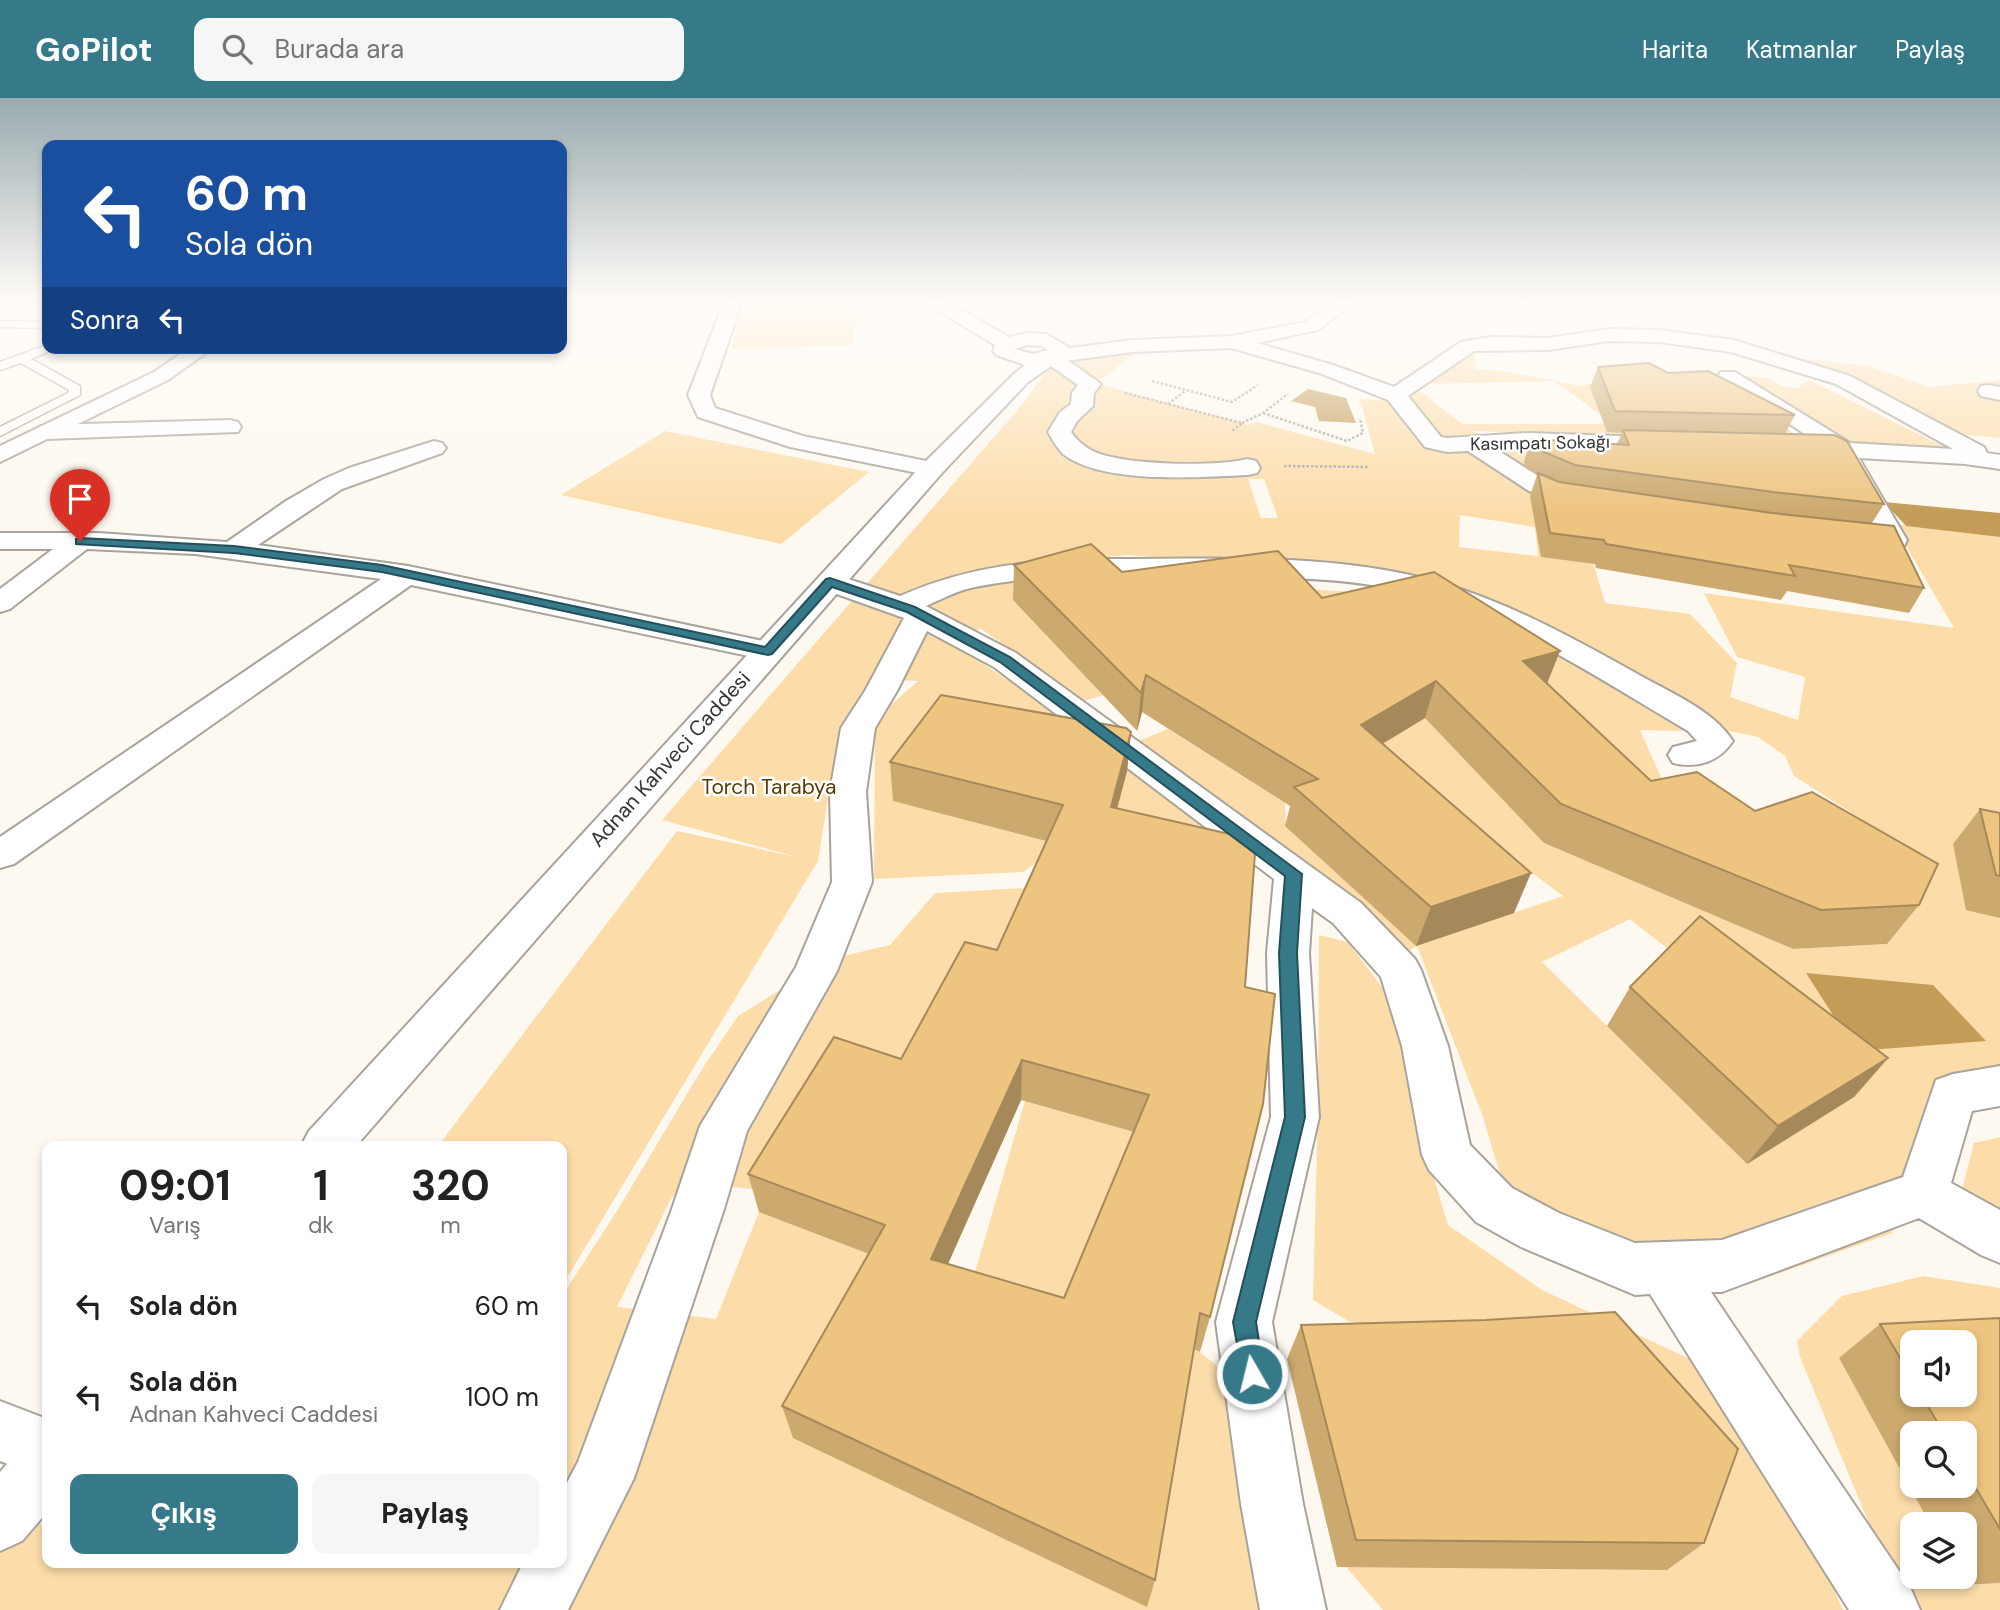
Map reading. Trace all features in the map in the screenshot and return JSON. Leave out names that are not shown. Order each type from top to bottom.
[{"type":"street","points":[[0,455],[166,373]]},
{"type":"street","points":[[707,373],[699,395],[706,412],[798,442],[932,469]]},
{"type":"street","name":"Adnan Kahveci Caddesi","points":[[330,1141],[932,469],[1004,373]]},
{"type":"street","points":[[1075,373],[1082,378],[1082,406],[1068,417],[1059,432],[1063,443],[1081,455],[1113,466],[1134,468],[1248,468],[1247,466]]},
{"type":"street","points":[[1336,373],[1396,395],[1429,373]]},
{"type":"street","points":[[1819,373],[1843,380],[1996,461]]},
{"type":"street","points":[[1728,376],[1842,448],[1894,540],[1841,534]]},
{"type":"street","name":"Kasımpatı Sokağı","points":[[1396,395],[1433,442],[1447,445],[1528,440],[1692,444]]},
{"type":"street","points":[[47,432],[230,427]]},
{"type":"street","points":[[1472,443],[1526,481],[1560,498],[1611,505]]},
{"type":"street","points":[[1773,446],[1842,448],[1996,461]]},
{"type":"street","points":[[234,549],[331,484],[434,448]]},
{"type":"street","points":[[0,541],[80,541],[234,549],[408,574],[768,651]]},
{"type":"street","points":[[0,603],[80,541]]},
{"type":"street","points":[[567,1546],[603,1478],[698,1209],[724,1126],[816,971],[852,882],[848,792],[858,728],[881,691],[911,611],[968,579],[1037,569],[1255,569],[1386,576],[1452,595],[1530,629],[1700,724],[1716,741],[1706,751],[1685,755]]},
{"type":"street","points":[[0,855],[408,574]]},
{"type":"street","points":[[830,582],[911,611],[1005,660],[1347,913],[1399,970],[1425,1046],[1447,1155],[1494,1205],[1539,1230],[1635,1269],[1722,1266],[1923,1193]]},
{"type":"street","points":[[1293,1610],[1272,1504],[1244,1322],[1295,1117],[1288,953],[1294,874]]},
{"type":"street","points":[[1923,1193],[1954,1094],[2000,1086]]},
{"type":"street","points":[[1923,1193],[2000,1238]]},
{"type":"street","points":[[1664,1268],[1887,1610]]},
{"type":"street","points":[[0,1431],[42,1447]]},
{"type":"street","points":[[0,1519],[42,1471]]},
{"type":"street","points":[[533,1610],[555,1568]]},
{"type":"lane","points":[[0,432],[51,409],[74,395],[76,389],[47,373]]},
{"type":"path","points":[[1086,373],[1082,378],[1242,423]]},
{"type":"path","points":[[1116,373],[1232,402],[1266,380]]},
{"type":"path","points":[[1294,389],[1263,413],[1242,423],[1231,432],[1228,439],[1247,466],[1368,467]]},
{"type":"path","points":[[1168,404],[1186,390]]},
{"type":"path","points":[[1263,413],[1347,441],[1363,433],[1357,409]]},
{"type":"green space","name":"Torch Tarabya","points":[[1045,373],[1109,373],[1095,383],[1248,425],[1256,422],[1375,454],[1360,399],[1390,401],[1421,392],[1462,424],[1614,424],[1554,381],[1422,384],[1439,373],[1512,373],[1580,386],[1613,380],[1777,420],[1803,442],[1473,431],[1488,440],[1862,488],[1894,524],[2000,537],[2000,1094],[1938,1139],[1892,1233],[1749,1284],[1645,1275],[1508,1201],[1483,1117],[1417,946],[1402,955],[1228,813],[1192,828],[1107,847],[1127,768],[894,801],[1061,845],[1023,872],[874,879],[875,719],[918,681],[877,679],[839,730],[818,861],[567,1278],[567,1141],[442,1141],[677,831],[797,857],[662,820],[1026,400]],"holes":[[[1524,461],[1599,490],[1528,481]],[[1248,479],[1264,479],[1278,518],[1261,518]],[[1460,515],[1535,527],[1538,556],[1459,547]],[[1579,515],[1902,539],[1954,628],[1704,593],[1737,657],[1805,677],[1798,720],[1730,697],[1737,663],[1690,614],[1605,603]],[[1128,555],[1273,567],[1409,585],[1353,592],[1272,587],[1463,866],[1512,858],[1563,896],[1416,946],[1286,826],[1285,803],[1168,729],[1114,751],[958,647],[980,628],[1084,701],[1103,695],[1014,601],[1041,574],[982,579],[1000,566]],[[1708,727],[1758,737],[1785,756],[1794,776],[1858,817],[1853,843],[1887,944],[1793,949],[1544,843],[1676,811],[1640,730],[1677,731]],[[1630,919],[1853,1096],[1747,1164],[1542,962]]]},
{"type":"green space","points":[[1825,373],[1887,373],[1930,387],[2000,380],[2000,438],[1966,435]]},
{"type":"green space","points":[[1726,374],[1767,378],[1782,386],[1797,388],[1809,380],[1947,448],[1853,442]]},
{"type":"green space","points":[[665,431],[869,472],[781,544],[561,495]]},
{"type":"green space","points":[[1042,887],[920,1069],[771,1191],[715,1185],[672,1197],[617,1307],[716,1319],[759,1212],[941,1281],[971,1286],[1025,1101],[1250,1165],[1239,1198],[1076,1295],[1200,1352],[1216,1365],[1283,1610],[0,1610],[0,1554],[31,1511],[42,1526],[42,1568],[567,1568],[567,1288],[702,1069],[738,1016],[830,959],[890,945],[935,893]]},
{"type":"green space","points":[[1319,935],[1348,942],[1393,1002],[1418,1125],[1448,1225],[1542,1290],[1718,1372],[1757,1416],[1843,1610],[1383,1610],[1346,1567],[1586,1346],[1350,1322],[1313,1300]]},
{"type":"green space","points":[[2000,1137],[2000,1232],[1958,1205],[1974,1143]]},
{"type":"green space","points":[[1923,1276],[2000,1288],[2000,1350],[1977,1346],[1977,1330],[1900,1330],[1900,1346],[1839,1358],[1900,1469],[1900,1498],[1916,1498],[1923,1512],[1900,1512],[1900,1583],[1876,1540],[1800,1357],[1797,1341],[1842,1296]]},
{"type":"green space","points":[[2000,1583],[2000,1610],[1915,1610],[1903,1589],[1977,1589],[1977,1584]]},
{"type":"shaded area","points":[[1308,389],[1346,398],[1356,423],[1319,421],[1315,407],[1291,401]]},
{"type":"shaded area","points":[[1884,502],[2000,513],[2000,537],[1906,526]]},
{"type":"shaded area","points":[[1806,973],[1933,985],[1986,1041],[1856,1051]]},
{"type":"building","points":[[1600,373],[1711,373],[1795,415],[1615,411]]},
{"type":"building","points":[[1623,430],[1834,435],[1847,441],[1884,504],[1575,465],[1544,452],[1533,445],[1532,439],[1629,445]]},
{"type":"building","points":[[1538,473],[1559,482],[1772,513],[1894,526],[1924,588],[1789,565],[1795,576],[1606,544],[1604,540],[1550,533]]},
{"type":"building","points":[[1091,544],[1122,572],[1278,551],[1322,598],[1434,572],[1560,651],[1523,661],[1651,781],[1697,772],[1755,811],[1812,792],[1938,864],[1919,905],[1821,910],[1561,804],[1436,681],[1361,725],[1531,873],[1431,907],[1294,787],[1318,779],[1146,675],[1141,693],[1014,565]]},
{"type":"building","points":[[941,695],[1126,728],[1131,732],[1111,807],[1256,840],[1245,987],[1275,994],[1263,1104],[1210,1317],[1200,1313],[1155,1580],[782,1406],[885,1225],[748,1174],[834,1037],[901,1059],[965,942],[997,950],[1063,805],[890,762]],"holes":[[[1022,1060],[1149,1095],[1064,1298],[931,1259]]]},
{"type":"building","points":[[1980,809],[2000,813],[2000,876],[1996,875]]},
{"type":"building","points":[[1700,916],[1888,1058],[1778,1126],[1630,987]]},
{"type":"building","points":[[1615,1312],[1738,1449],[1704,1543],[1356,1540],[1301,1325],[1486,1320]]},
{"type":"building","points":[[2000,1318],[2000,1529],[1977,1490],[1977,1421],[1937,1421],[1928,1407],[1977,1407],[1977,1330],[1900,1330],[1900,1358],[1880,1324]]},
{"type":"route","points":[[80,541],[234,549],[382,569],[768,651],[830,582],[911,610],[1005,660],[1294,874],[1288,953],[1295,1117],[1244,1322],[1252,1374]]}]
